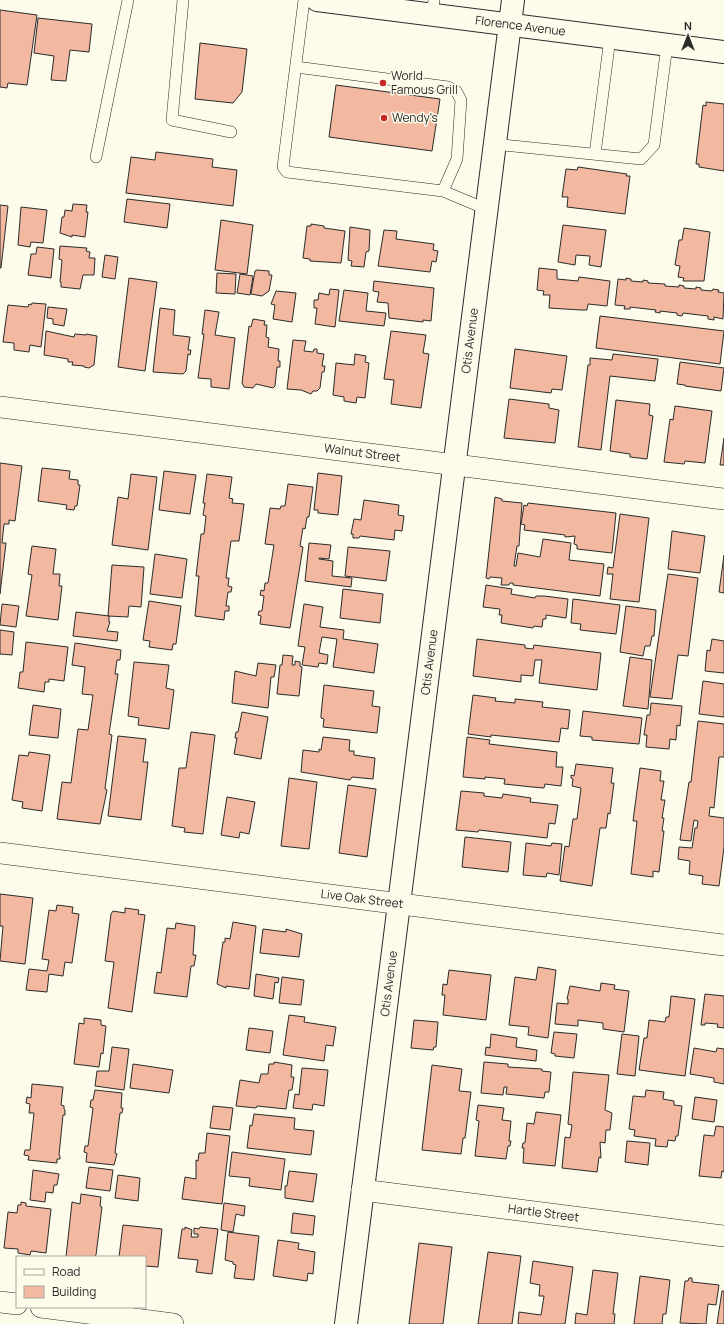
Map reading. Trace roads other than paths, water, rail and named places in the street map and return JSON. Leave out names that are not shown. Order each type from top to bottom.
[{"type":"street","name":"Otis Avenue","points":[[346,1324],[513,0]]},
{"type":"street","name":"Florence Avenue","points":[[330,1],[433,7],[510,25],[724,52]]},
{"type":"street","name":"Walnut Street","points":[[0,407],[724,499]]},
{"type":"street","name":"Live Oak Street","points":[[0,853],[724,945]]},
{"type":"street","name":"Hartle Street","points":[[362,1190],[724,1236]]},
{"type":"street","points":[[0,1302],[16,1304]]},
{"type":"street","points":[[50,1308],[173,1324]]},
{"type":"lane","points":[[96,157],[128,0]]},
{"type":"lane","points":[[183,0],[172,120],[231,132]]},
{"type":"lane","points":[[304,0],[283,167],[287,172],[443,192],[486,209]]},
{"type":"lane","points":[[595,154],[610,38]]},
{"type":"lane","points":[[494,144],[641,159],[654,145],[667,45]]},
{"type":"lane","points":[[296,67],[448,87],[456,91],[461,100],[457,159],[443,192]]},
{"type":"place","name":"World Famous Grill","points":[[383,83]]},
{"type":"place","name":"Wendy's","points":[[384,118]]}]
